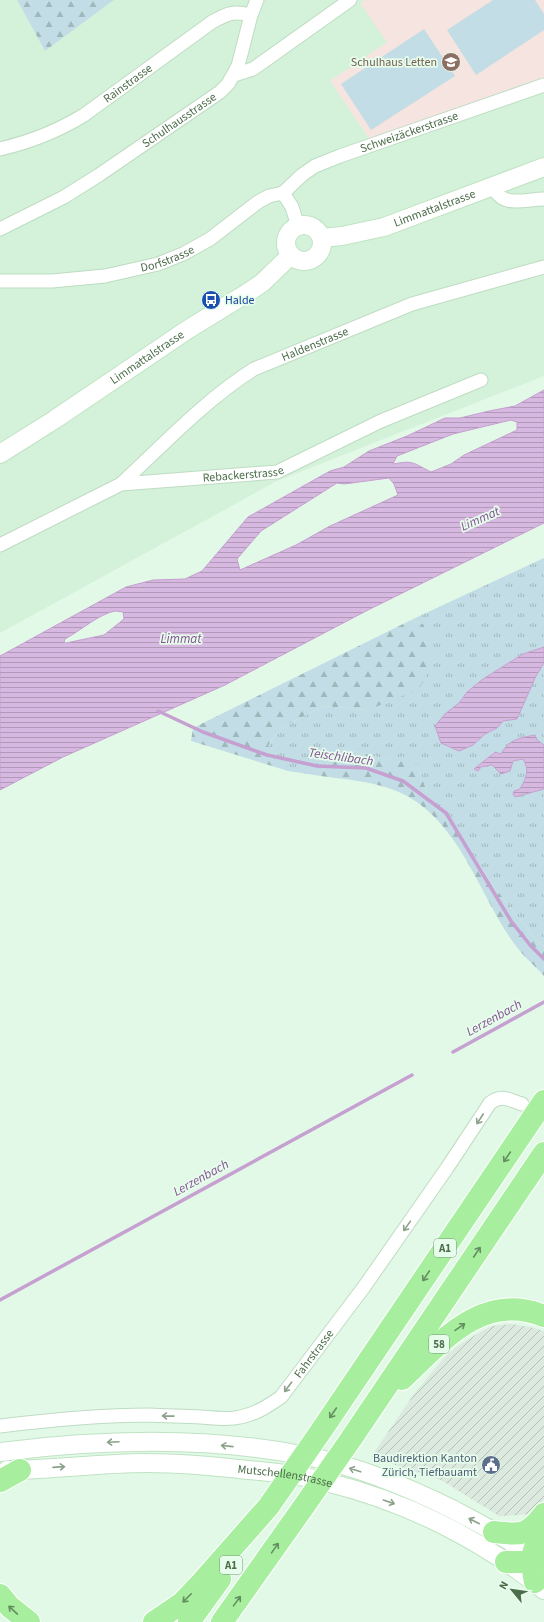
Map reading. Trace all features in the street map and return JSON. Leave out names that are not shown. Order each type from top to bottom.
[{"type":"highway","name":"A1","points":[[189,1622],[231,1564],[270,1504],[544,1101]]},
{"type":"highway","name":"A1","points":[[222,1622],[351,1439],[544,1153]]},
{"type":"highway","name":"58","points":[[370,1411],[444,1339],[465,1323],[485,1314],[505,1309],[525,1309],[544,1316]]},
{"type":"highway","points":[[0,1480],[10,1470]]},
{"type":"highway","points":[[154,1622],[182,1603],[270,1504]]},
{"type":"highway","points":[[494,1532],[510,1534],[523,1533],[531,1529],[544,1514]]},
{"type":"highway","points":[[506,1562],[538,1567],[534,1548],[544,1530]]},
{"type":"highway","points":[[0,1595],[10,1607],[29,1622]]},
{"type":"main road","name":"Limmattalstrasse","points":[[322,238],[342,236],[384,227],[544,167]]},
{"type":"main road","points":[[304,225],[315,228],[322,238],[321,250],[313,259],[301,261],[291,256],[286,245],[286,239],[289,233],[298,226],[304,225]]},
{"type":"main road","name":"Limmattalstrasse","points":[[0,454],[54,420],[187,330],[244,296],[262,283],[291,256]]},
{"type":"main road","name":"Mutschellenstrasse","points":[[0,1452],[55,1445],[117,1442],[167,1442],[249,1448],[307,1456],[346,1467],[409,1489],[494,1532],[538,1567]]},
{"type":"main road","name":"Mutschellenstrasse","points":[[10,1470],[120,1463],[184,1464],[265,1471],[325,1481],[356,1490],[409,1509],[466,1538],[506,1562]]},
{"type":"street","points":[[234,75],[238,66],[250,15],[257,0]]},
{"type":"street","points":[[234,75],[253,69],[350,0]]},
{"type":"street","name":"Rainstrasse","points":[[0,149],[18,145],[65,127],[84,115],[224,14],[236,12],[250,15]]},
{"type":"street","name":"Schulhausstrasse","points":[[0,229],[64,197],[99,175],[220,92],[234,75]]},
{"type":"street","name":"Schweizäckerstrasse","points":[[283,193],[302,175],[315,166],[544,85]]},
{"type":"street","points":[[492,186],[496,194],[509,201],[544,199]]},
{"type":"street","points":[[283,193],[292,207],[298,226]]},
{"type":"street","name":"Dorfstrasse","points":[[0,281],[52,281],[105,276],[158,264],[184,254],[210,240],[258,202],[269,196],[283,193]]},
{"type":"street","name":"Haldenstrasse","points":[[121,484],[198,412],[234,382],[254,369],[412,304],[544,267]]},
{"type":"street","name":"Rebackerstrasse","points":[[0,545],[121,484],[277,472],[381,422],[481,380]]},
{"type":"street","name":"Fahrstrasse","points":[[0,1426],[72,1418],[107,1416],[239,1417],[252,1414],[268,1406],[281,1397],[364,1287],[443,1174],[490,1103],[502,1097],[522,1104]]},
{"type":"shaded area","points":[[0,0],[17,0],[45,51],[114,0],[544,0],[544,376],[277,481],[0,633]]},
{"type":"shaded area","name":"Schulhaus Letten","points":[[365,0],[544,0],[544,82],[373,144],[330,81],[387,42],[360,3]]},
{"type":"shaded area","points":[[511,1324],[544,1331],[544,1499],[535,1514],[499,1516],[441,1480],[371,1457],[414,1394],[443,1359],[456,1347],[480,1332],[492,1326]]},
{"type":"green space","points":[[17,0],[114,0],[45,51]]},
{"type":"green space","points":[[493,0],[535,0],[544,14],[544,30],[476,75],[447,30]]},
{"type":"green space","points":[[424,29],[455,76],[371,130],[341,84]]},
{"type":"green space","points":[[544,558],[544,647],[523,654],[483,679],[467,692],[460,702],[445,714],[473,745],[485,734],[497,728],[503,721],[517,719],[536,676],[544,663],[544,745],[537,740],[501,754],[494,752],[474,769],[492,765],[510,771],[513,761],[523,759],[527,770],[526,779],[515,797],[544,789],[544,946],[536,940],[492,884],[455,828],[431,804],[419,769],[408,757],[385,759],[348,749],[330,758],[321,776],[288,771],[287,763],[268,747],[274,736],[290,723],[324,706],[368,710],[423,624],[411,620]]},
{"type":"green space","points":[[411,620],[423,624],[431,640],[430,669],[419,689],[368,710],[324,706],[290,723],[274,736],[268,746],[288,763],[288,771],[191,741],[193,728]]},
{"type":"green space","points":[[348,749],[385,759],[408,756],[419,769],[431,804],[455,828],[492,884],[536,940],[544,946],[544,976],[513,942],[468,862],[442,825],[426,809],[397,791],[365,782],[321,776],[330,758]]},
{"type":"water","name":"Limmat","points":[[544,390],[544,523],[368,610],[225,685],[63,757],[0,790],[0,656],[126,587],[153,580],[185,579],[202,571],[248,517],[330,471],[344,467],[369,451],[407,436],[445,418],[460,418],[515,406]],"holes":[[[511,420],[517,422],[517,430],[464,455],[451,464],[431,472],[417,464],[410,462],[393,464],[397,456],[453,434]],[[389,478],[394,484],[398,495],[330,526],[296,545],[240,570],[237,559],[261,531],[337,483],[344,484]],[[115,611],[123,612],[124,619],[104,635],[66,643],[64,642],[65,639],[96,619]]]},
{"type":"water","points":[[544,647],[544,663],[536,676],[517,719],[503,721],[497,728],[485,734],[473,745],[459,751],[441,743],[435,726],[445,714],[460,702],[467,692],[483,679],[523,654]]},
{"type":"water","points":[[535,735],[537,740],[544,745],[544,789],[515,797],[513,794],[514,791],[520,789],[527,771],[523,759],[513,761],[510,771],[501,774],[492,765],[481,767],[478,771],[474,769],[495,752],[501,754],[511,742],[520,738]]},
{"type":"waterway","name":"Teischlibach","points":[[158,711],[203,732],[267,755],[317,766],[366,768],[403,781],[446,813],[511,921],[530,945],[544,959]]},
{"type":"waterway","name":"Lerzenbach","points":[[453,1052],[544,1002]]},
{"type":"waterway","name":"Lerzenbach","points":[[0,1300],[412,1075]]},
{"type":"place","name":"Schulhaus Letten","points":[[451,62]]},
{"type":"place","name":"Halde","points":[[211,300]]},
{"type":"place","name":"Baudirektion Kanton Zürich, Tiefbauamt","points":[[491,1465]]}]
